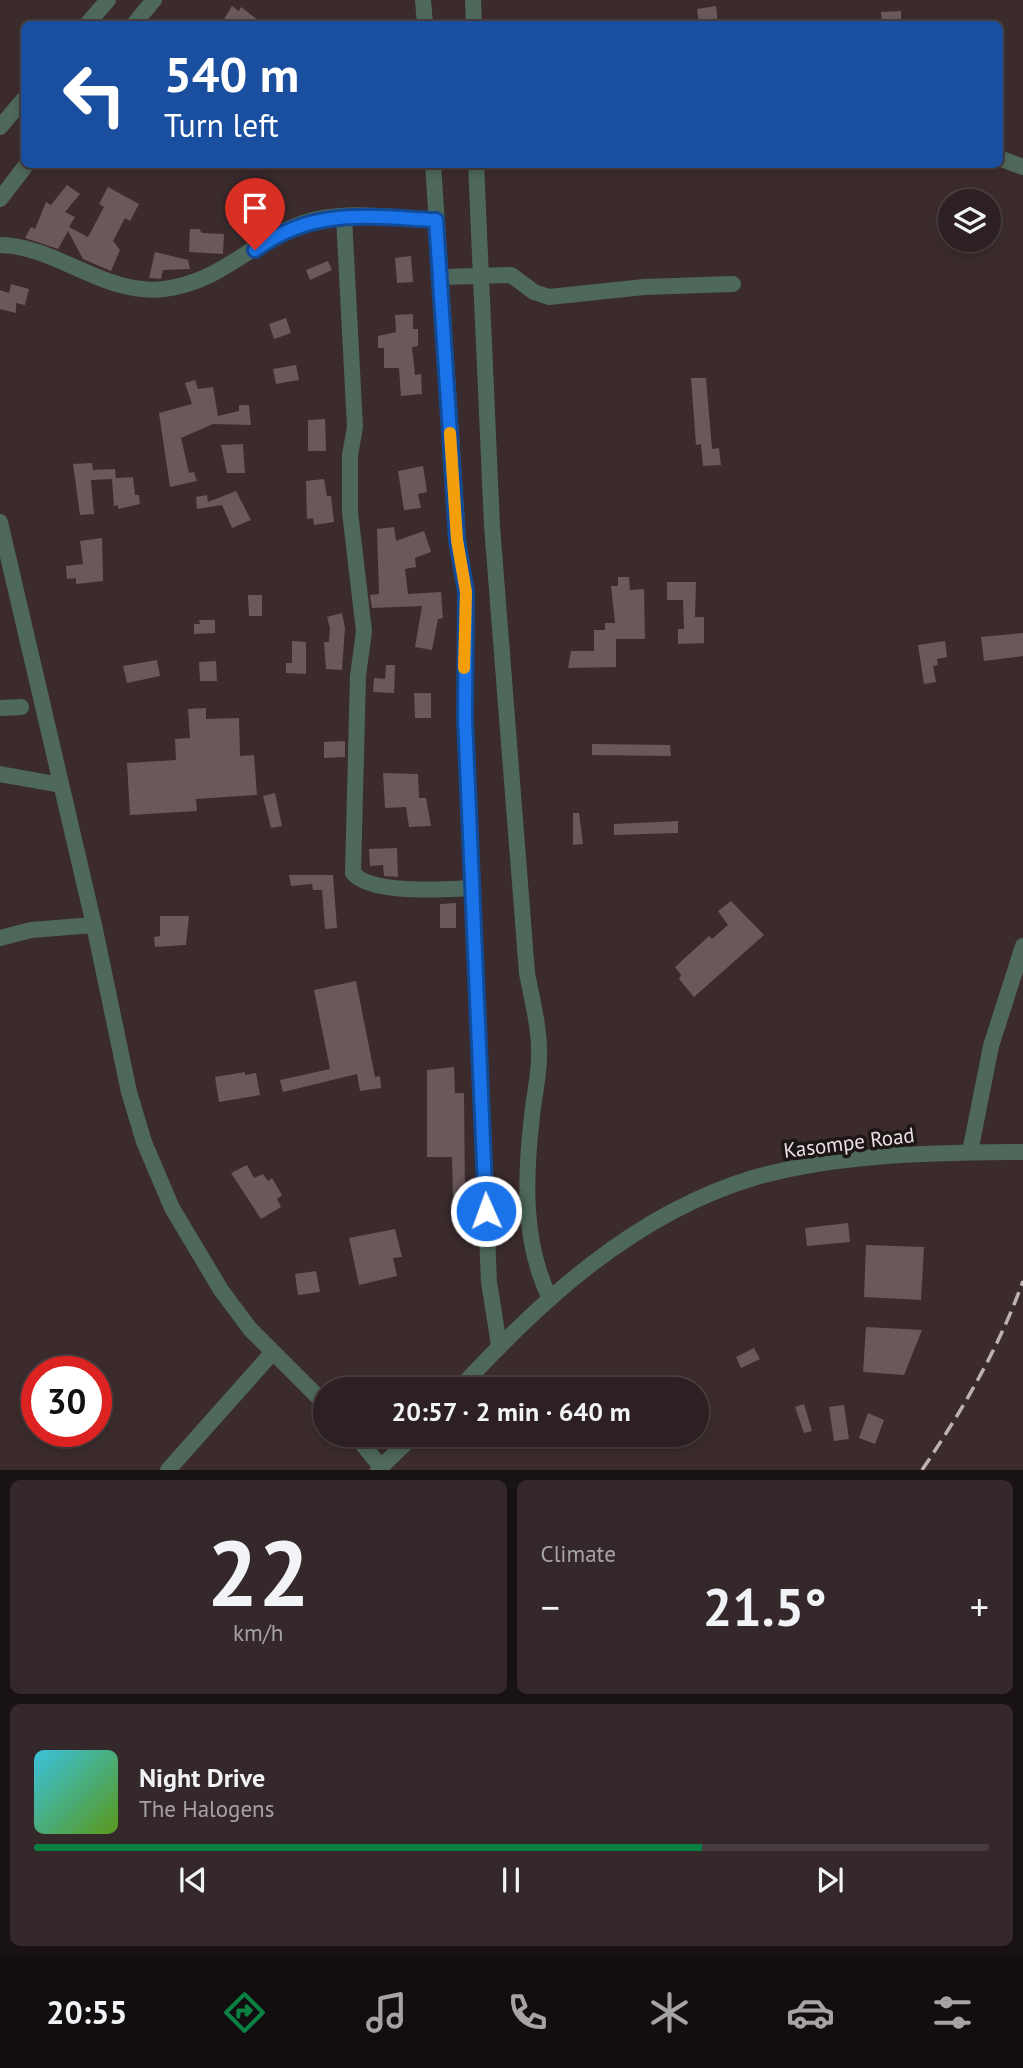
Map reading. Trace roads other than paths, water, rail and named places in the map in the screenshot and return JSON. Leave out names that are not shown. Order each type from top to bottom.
[{"type":"street","points":[[90,21],[108,0]]},
{"type":"street","points":[[136,21],[154,0]]},
{"type":"street","points":[[423,0],[425,21]]},
{"type":"street","points":[[473,0],[474,21]]},
{"type":"street","points":[[0,127],[21,102]]},
{"type":"street","points":[[1003,160],[1023,167]]},
{"type":"street","points":[[0,199],[24,168]]},
{"type":"street","points":[[433,168],[457,540],[466,592],[464,704],[489,1282],[499,1345]]},
{"type":"street","points":[[476,168],[492,526],[527,972],[537,1023],[539,1058],[526,1174],[530,1237],[538,1275],[550,1299]]},
{"type":"street","points":[[0,245],[30,249],[123,286],[164,289],[211,277],[270,239],[302,224],[329,217],[436,220]]},
{"type":"street","points":[[344,217],[355,427],[350,455],[350,512],[364,631],[358,676],[353,873],[359,880],[402,890],[473,888]]},
{"type":"street","points":[[441,277],[511,275],[534,292],[549,297],[644,287],[733,284]]},
{"type":"street","points":[[0,522],[94,925],[129,1092],[148,1153],[172,1208],[221,1290],[250,1329],[313,1392]]},
{"type":"street","points":[[0,708],[21,707]]},
{"type":"street","points":[[0,774],[61,785]]},
{"type":"street","points":[[0,938],[31,930],[94,925]]},
{"type":"street","points":[[970,1152],[991,1046],[1023,946]]},
{"type":"street","name":"Kasompe Road","points":[[470,1377],[499,1345],[587,1265],[632,1234],[703,1196],[754,1178],[811,1165],[970,1152],[1023,1152]]},
{"type":"street","points":[[168,1469],[273,1352]]},
{"type":"street","points":[[364,1447],[380,1468],[402,1447]]},
{"type":"railway","points":[[922,1470],[978,1378],[1003,1330],[1023,1281]]}]
